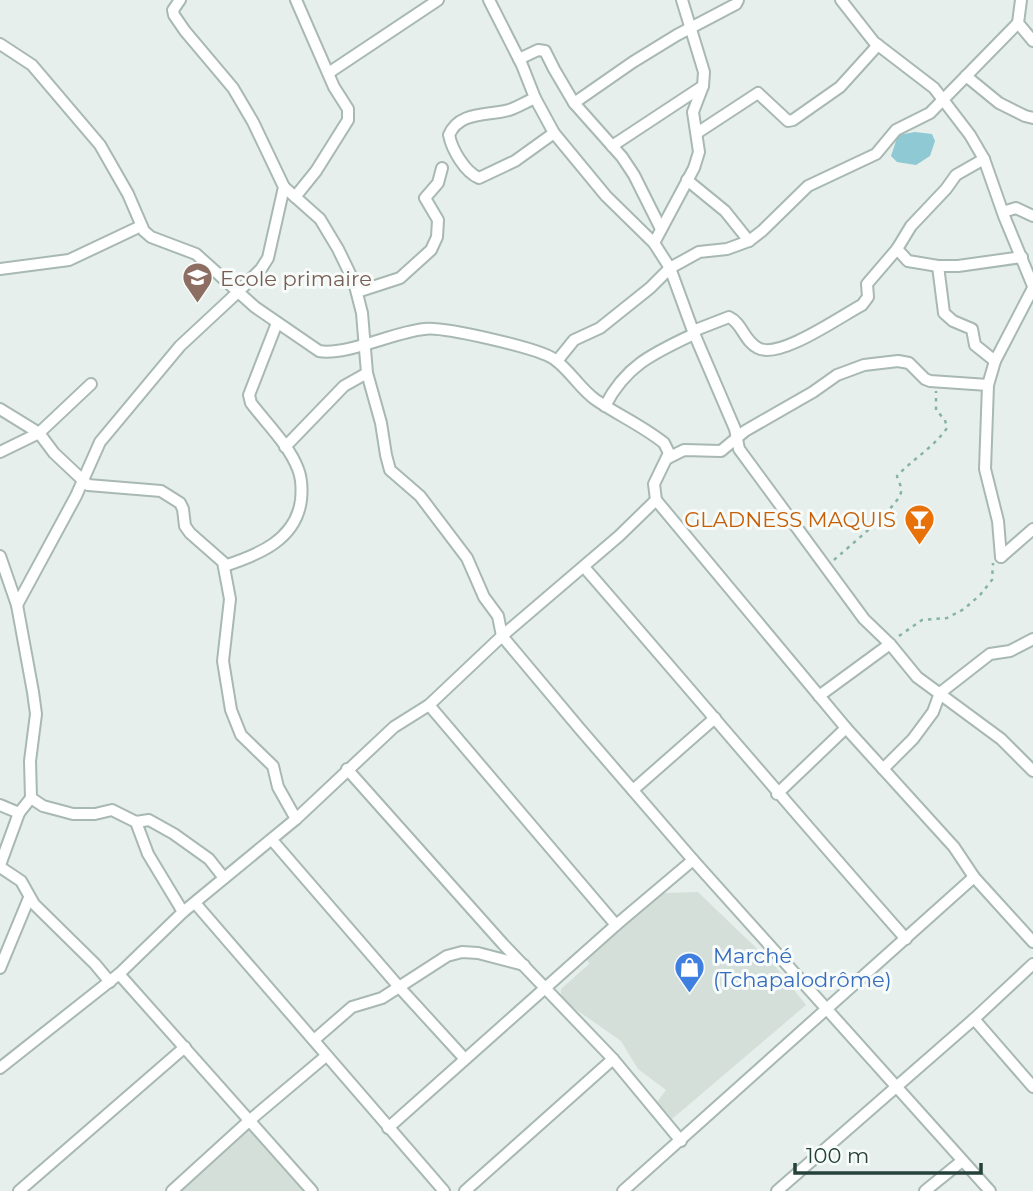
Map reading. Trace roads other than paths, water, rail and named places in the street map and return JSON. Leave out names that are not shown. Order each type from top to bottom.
[{"type":"street","points":[[180,0],[173,10],[174,15],[233,88],[253,122],[284,187],[320,219],[338,249],[357,292],[366,345],[367,373],[390,470],[420,496],[467,558],[484,597],[498,616],[502,636],[693,860],[990,1191]]},
{"type":"street","points":[[295,197],[316,171],[348,120],[348,109],[334,87],[330,72],[296,0]]},
{"type":"street","points":[[330,72],[438,0]]},
{"type":"street","points":[[489,0],[554,133],[606,196],[654,243],[670,268],[734,429],[739,449],[864,619],[890,644],[917,677],[1001,739],[1033,771]]},
{"type":"street","points":[[654,243],[694,168],[699,152],[692,119],[703,86],[704,72],[682,0]]},
{"type":"street","points":[[574,103],[633,62],[692,26],[736,4],[738,0]]},
{"type":"street","points":[[841,0],[878,46],[926,81],[944,99],[971,135],[984,159],[1033,286],[995,361],[988,385],[985,469],[999,521],[1001,556],[1033,529]]},
{"type":"street","points":[[557,361],[574,340],[600,328],[650,288],[670,268],[699,252],[727,249],[749,241],[808,187],[876,154],[894,132],[923,118],[1017,23],[1021,0]]},
{"type":"street","points":[[1017,23],[1033,41]]},
{"type":"street","points":[[0,44],[32,65],[100,145],[128,194],[141,226],[151,237],[196,254],[238,292],[319,351],[366,345],[387,337],[430,328],[500,342],[537,352],[557,361],[581,387],[605,406],[664,443],[668,448],[668,458],[654,484],[656,500],[846,728],[954,847],[974,877],[1033,942]]},
{"type":"street","points":[[697,133],[758,93],[788,121],[793,120],[841,88],[878,46]]},
{"type":"street","points":[[519,59],[543,49],[574,103],[612,145],[634,175],[661,229]]},
{"type":"street","points":[[966,76],[999,103],[1033,118]]},
{"type":"street","points":[[612,145],[703,86]]},
{"type":"street","points":[[535,98],[512,109],[464,118],[453,127],[449,135],[453,148],[471,174],[479,178],[515,161],[554,133]]},
{"type":"street","points":[[605,406],[619,381],[634,368],[662,349],[729,317],[735,321],[749,342],[771,351],[785,347],[865,302],[868,297],[867,284],[897,249],[911,226],[956,175],[984,159]]},
{"type":"street","points":[[357,292],[400,278],[432,250],[439,220],[425,198],[438,183],[442,168]]},
{"type":"street","points":[[687,180],[725,211],[749,241]]},
{"type":"street","points":[[18,605],[100,442],[186,340],[265,263],[284,187]]},
{"type":"street","points":[[1003,212],[1016,208],[1033,216]]},
{"type":"street","points":[[0,269],[69,260],[141,226]]},
{"type":"street","points":[[897,249],[908,261],[938,266],[958,266],[1022,257]]},
{"type":"street","points":[[938,266],[944,313],[953,321],[972,329],[975,345],[995,361]]},
{"type":"street","points":[[224,566],[243,560],[279,540],[293,526],[299,511],[302,488],[298,467],[251,403],[249,394],[278,323]]},
{"type":"street","points":[[668,458],[684,450],[721,451],[745,431],[837,375],[864,365],[898,361],[909,363],[925,379],[988,385]]},
{"type":"street","points":[[285,447],[344,386],[367,373]]},
{"type":"street","points":[[0,452],[39,433],[92,384]]},
{"type":"street","points":[[0,409],[39,433],[54,453],[82,481],[90,485],[161,491],[168,494],[183,509],[185,526],[190,533],[219,556],[224,566],[230,599],[223,661],[231,710],[241,735],[273,766],[278,786],[296,819]]},
{"type":"street","points":[[0,1068],[110,982],[183,912],[296,819],[394,727],[429,705],[502,636],[584,567],[656,500]]},
{"type":"street","points":[[0,556],[4,576],[18,605],[36,714],[30,761],[31,798],[19,813],[0,866],[21,881],[29,898],[110,982]]},
{"type":"street","points":[[584,567],[777,794],[906,939]]},
{"type":"street","points":[[883,769],[913,739],[933,712],[940,693],[990,654],[1010,651],[1033,639]]},
{"type":"street","points":[[819,696],[890,644]]},
{"type":"street","points":[[429,705],[616,925]]},
{"type":"street","points":[[634,790],[715,718]]},
{"type":"street","points":[[777,794],[846,728]]},
{"type":"street","points":[[347,769],[613,1059],[681,1141]]},
{"type":"street","points":[[31,798],[43,806],[73,814],[95,814],[112,810],[136,822],[149,820],[209,859],[224,878]]},
{"type":"street","points":[[0,806],[19,813]]},
{"type":"street","points":[[136,822],[148,854],[183,912]]},
{"type":"street","points":[[272,840],[464,1058]]},
{"type":"street","points":[[388,1128],[464,1058],[693,860]]},
{"type":"street","points":[[624,1191],[974,877]]},
{"type":"street","points":[[0,968],[29,898]]},
{"type":"street","points":[[195,903],[444,1191]]},
{"type":"street","points":[[314,1041],[352,1007],[382,998],[447,956],[462,952],[478,953],[524,965]]},
{"type":"street","points":[[777,1191],[974,1020],[1033,964]]},
{"type":"street","points":[[119,974],[312,1191]]},
{"type":"street","points":[[974,1020],[1033,1087]]},
{"type":"street","points":[[19,1191],[185,1047]]},
{"type":"street","points":[[172,1191],[326,1056]]},
{"type":"street","points":[[465,1191],[613,1059]]},
{"type":"street","points":[[925,1191],[962,1161]]},
{"type":"water","points":[[915,132],[932,134],[935,141],[930,156],[916,165],[897,162],[891,156],[898,135]]},
{"type":"place","name":"Ecole primaire","points":[[197,305]]},
{"type":"place","name":"GLADNESS MAQUIS","points":[[919,546]]},
{"type":"place","name":"Marché (Tchapalodrôme)","points":[[690,994]]}]
